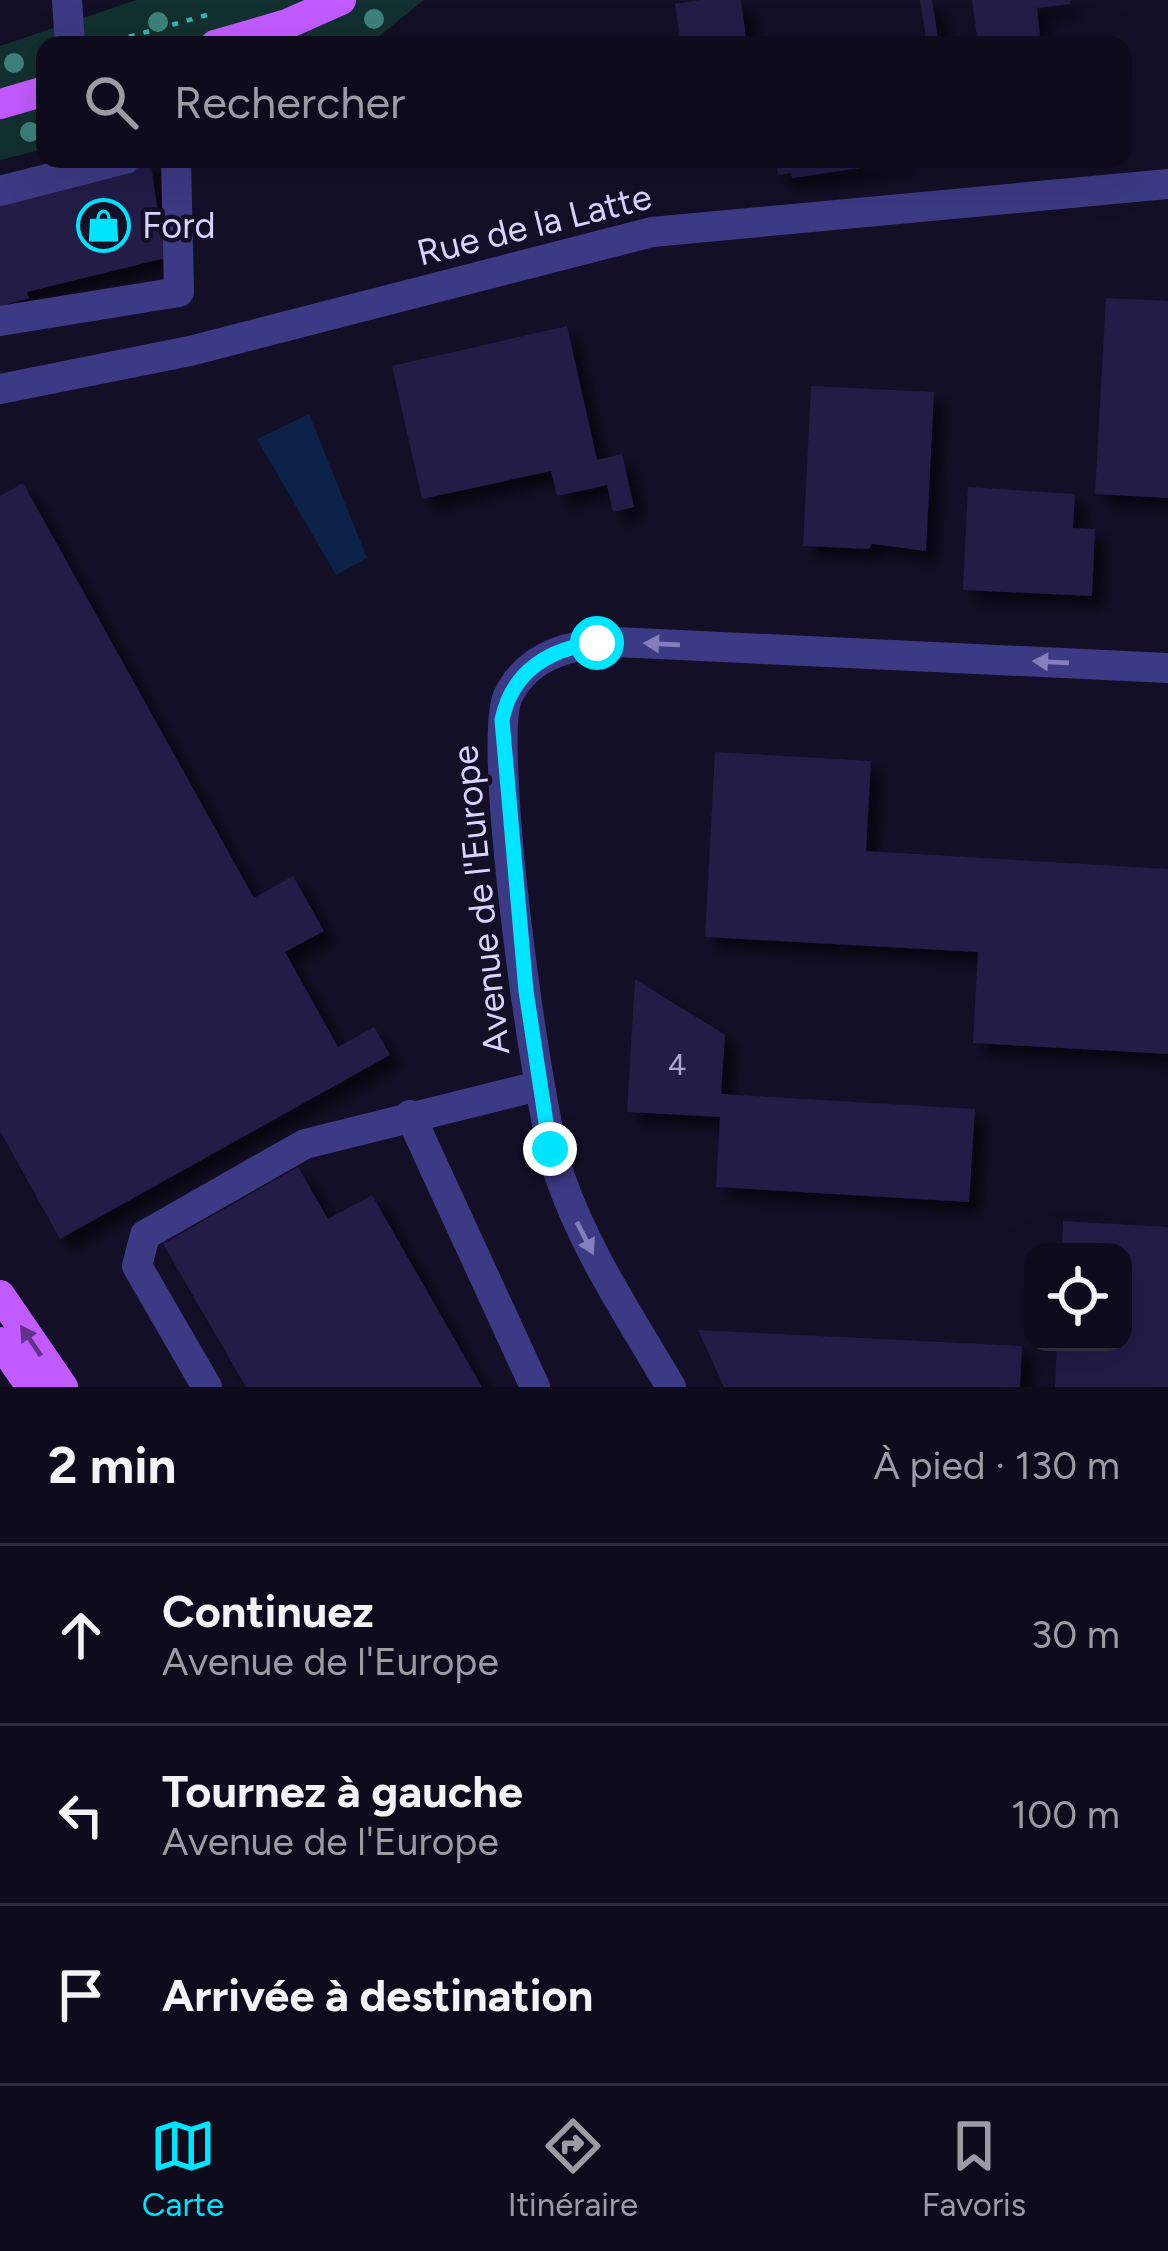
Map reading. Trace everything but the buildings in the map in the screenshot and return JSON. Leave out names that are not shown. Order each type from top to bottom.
[{"type":"main road","points":[[246,36],[340,0]]},
{"type":"main road","points":[[0,104],[36,94]]},
{"type":"main road","points":[[0,1295],[63,1387]]},
{"type":"main road","points":[[0,1342],[31,1387]]},
{"type":"street","points":[[67,0],[69,36]]},
{"type":"street","points":[[0,191],[90,168]]},
{"type":"street","points":[[0,321],[179,292],[176,168]]},
{"type":"street","name":"Rue de la Latte","points":[[0,389],[190,352],[630,236],[802,214],[1168,184]]},
{"type":"street","name":"Avenue de l'Europe","points":[[671,1387],[577,1222],[550,1149],[538,1085],[502,720],[514,687],[542,659],[577,645],[616,642],[1168,668]]},
{"type":"street","points":[[207,1387],[137,1266],[145,1234],[305,1144],[538,1085]]},
{"type":"street","points":[[410,1115],[535,1387]]},
{"type":"path","points":[[132,36],[214,13]]},
{"type":"green space","points":[[136,0],[424,0],[379,36],[36,36],[36,151],[0,160],[0,46]]},
{"type":"water","points":[[309,414],[367,558],[336,575],[257,439]]},
{"type":"place","name":"Ford","points":[[103,225]]},
{"type":"route","points":[[550,1149],[526,991],[502,720],[506,700],[526,671],[559,650],[597,643]]}]
